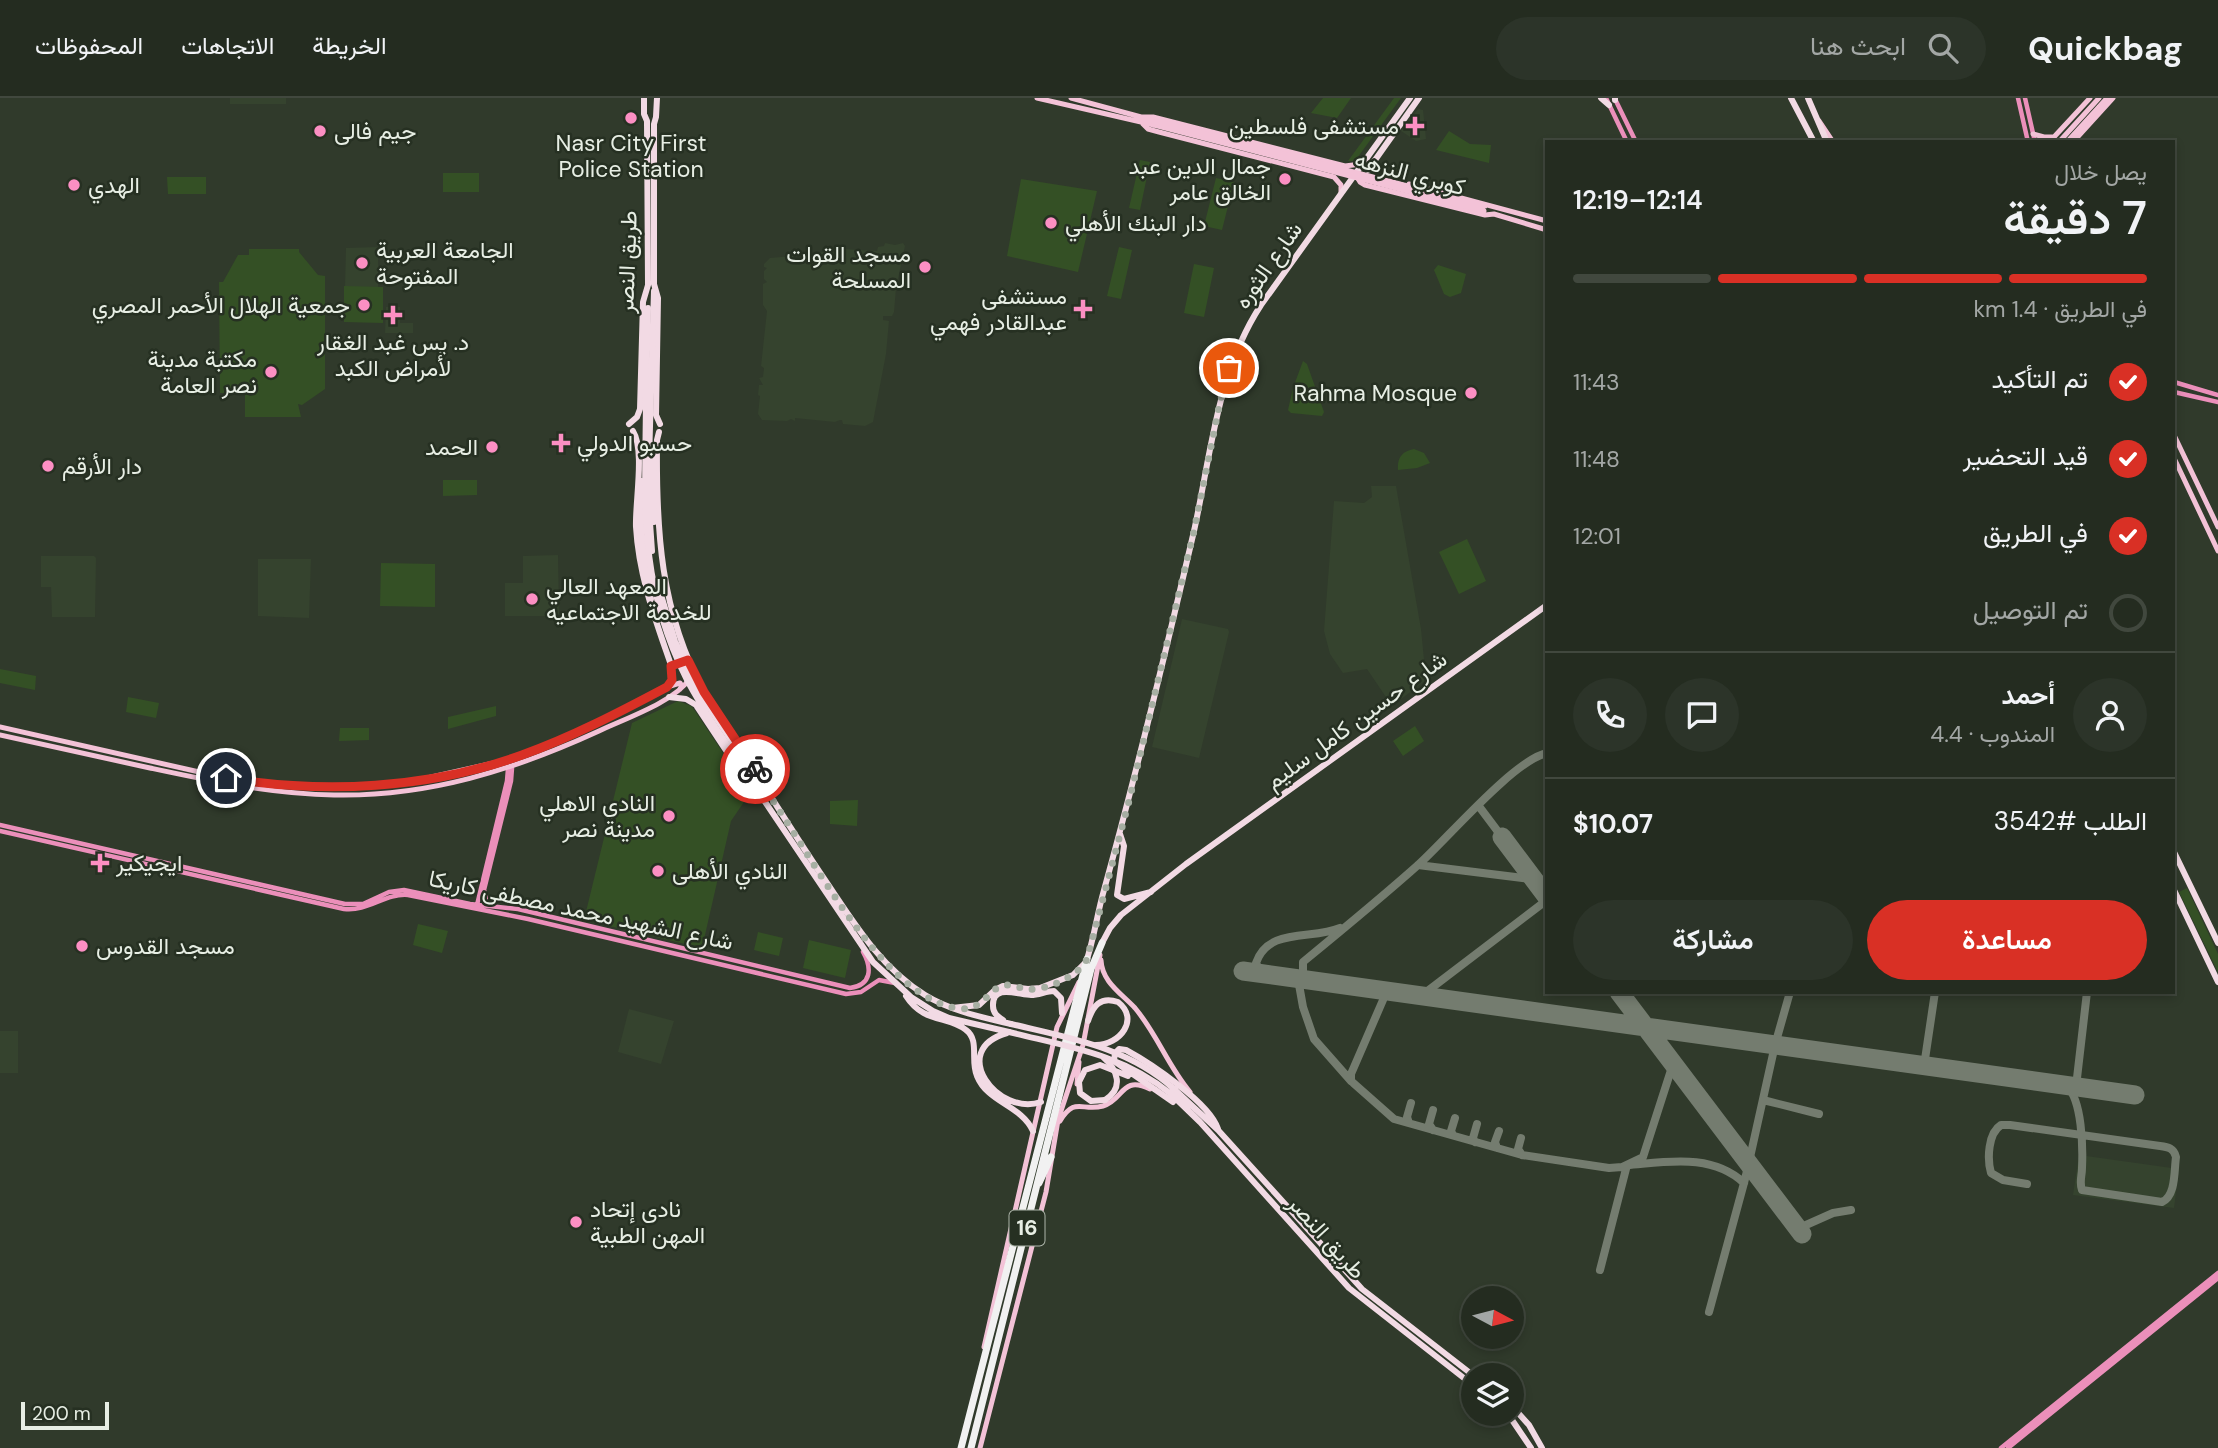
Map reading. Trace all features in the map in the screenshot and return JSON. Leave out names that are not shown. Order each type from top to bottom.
[{"type":"highway","points":[[645,98],[650,122]]},
{"type":"highway","points":[[650,122],[655,98]]},
{"type":"highway","name":"طريق النصر","points":[[640,409],[643,302],[651,288],[650,122],[656,117],[655,98]]},
{"type":"highway","name":"شارع الثوره","points":[[1079,1007],[1087,959],[1194,531],[1229,368],[1258,310],[1410,98]]},
{"type":"highway","points":[[1373,148],[1364,167],[1367,170],[1419,98]]},
{"type":"highway","points":[[1603,98],[1609,106]]},
{"type":"highway","points":[[1791,98],[1812,140]]},
{"type":"highway","points":[[1808,98],[1826,140]]},
{"type":"highway","points":[[651,288],[649,494],[656,580],[667,619],[694,684],[763,792]]},
{"type":"highway","points":[[651,288],[641,507],[642,541],[651,611]]},
{"type":"highway","name":"طريق النصر","points":[[651,288],[658,298],[658,535],[667,591],[688,660],[699,682],[751,762],[763,792],[858,942],[873,962],[904,991],[941,1015],[1098,1054],[1138,1071],[1200,1122],[1343,1282],[1399,1333],[1461,1377]]},
{"type":"highway","points":[[629,424],[637,417],[640,409],[649,412],[656,408]]},
{"type":"highway","points":[[633,431],[638,442],[639,456],[637,543],[651,611],[671,666],[672,680],[667,687]]},
{"type":"highway","points":[[650,437],[654,467],[655,538],[660,575],[667,591]]},
{"type":"highway","points":[[639,456],[642,445],[648,442],[654,445],[657,455]]},
{"type":"highway","points":[[643,479],[648,554],[655,595],[666,632],[696,696],[755,780]]},
{"type":"highway","name":"شارع حسين كامل سليم","points":[[1101,948],[1118,917],[1186,864],[1545,606]]},
{"type":"highway","points":[[671,666],[688,660]]},
{"type":"highway","points":[[696,705],[690,690],[693,684],[699,682]]},
{"type":"highway","points":[[669,697],[686,699],[696,705]]},
{"type":"highway","name":"طريق النصر","points":[[696,705],[742,774],[763,792],[880,958],[916,989],[952,1008],[1096,1045],[1138,1062],[1170,1097],[1218,1130],[1348,1275],[1461,1365]]},
{"type":"highway","points":[[1120,834],[1124,846],[1117,895],[1124,899],[1151,892]]},
{"type":"highway","points":[[2175,854],[2218,943]]},
{"type":"highway","points":[[2175,892],[2217,980]]},
{"type":"highway","points":[[1079,1007],[1101,948]]},
{"type":"highway","points":[[952,1008],[979,1005],[1003,986],[1040,988],[1076,974],[1087,959]]},
{"type":"highway","points":[[904,991],[913,1005],[922,1012],[965,1029],[973,1041],[974,1066],[982,1086],[998,1100],[1022,1114],[1033,1131]]},
{"type":"highway","points":[[1011,1024],[998,1017],[993,1008],[996,996],[1004,991],[1028,995],[1056,992],[1062,1000],[1062,1013]]},
{"type":"highway","points":[[1088,1021],[1097,1004],[1110,999],[1120,1003],[1125,1009],[1126,1026],[1116,1040],[1096,1045]]},
{"type":"highway","name":"16","points":[[971,1448],[1079,1007]]},
{"type":"highway","name":"16","points":[[961,1448],[1035,1157],[1079,1007]]},
{"type":"highway","points":[[1009,1032],[993,1038],[983,1047],[979,1061],[982,1073],[994,1089],[1009,1100],[1025,1105],[1041,1102]]},
{"type":"highway","points":[[1170,1097],[1120,1067],[1114,1061],[1115,1053],[1119,1049],[1126,1050],[1162,1072],[1201,1105],[1214,1119],[1218,1130]]},
{"type":"highway","points":[[1098,1054],[1113,1067],[1117,1077],[1115,1091],[1105,1100],[1089,1100],[1082,1095],[1078,1087],[1086,1069],[1097,1065],[1149,1084]]},
{"type":"highway","points":[[1035,1190],[1052,1157]]},
{"type":"highway","points":[[1524,1420],[1542,1448]]},
{"type":"highway","points":[[1516,1426],[1531,1448]]},
{"type":"main road","points":[[1037,98],[1141,120],[1153,117],[1348,167],[1359,166],[1360,182],[1388,191],[1475,212],[1494,211],[1545,221]]},
{"type":"main road","points":[[1072,98],[1141,120],[1148,129],[1317,173],[1337,180],[1341,184],[1341,192]]},
{"type":"main road","points":[[2018,98],[2028,140]]},
{"type":"main road","points":[[2025,98],[2034,140]]},
{"type":"main road","points":[[2033,134],[2051,140],[2090,98]]},
{"type":"main road","points":[[2061,140],[2099,98]]},
{"type":"main road","points":[[2069,140],[2107,98]]},
{"type":"main road","points":[[2075,140],[2112,98]]},
{"type":"main road","points":[[1615,99],[1635,140]]},
{"type":"main road","points":[[1609,106],[1626,140]]},
{"type":"main road","name":"كوبري النزهه","points":[[1141,120],[1494,211]]},
{"type":"main road","points":[[1819,121],[1832,140]]},
{"type":"main road","points":[[1317,173],[1321,168],[1321,160]]},
{"type":"main road","points":[[1371,167],[1374,175],[1486,203],[1494,211],[1545,229]]},
{"type":"main road","points":[[1388,191],[1386,184],[1392,180]]},
{"type":"main road","points":[[2175,382],[2218,395]]},
{"type":"main road","points":[[2175,392],[2218,402]]},
{"type":"main road","points":[[2175,437],[2218,527]]},
{"type":"main road","points":[[2175,460],[2218,551]]},
{"type":"main road","points":[[2200,514],[2206,513],[2209,508]]},
{"type":"main road","points":[[2206,526],[2214,520]]},
{"type":"main road","points":[[0,735],[256,789],[335,795],[400,791],[510,768],[570,744],[669,697],[687,683],[693,670]]},
{"type":"main road","points":[[0,727],[258,783],[338,788],[418,780],[468,771],[535,751],[667,687],[681,683],[682,687],[677,692]]},
{"type":"main road","points":[[477,905],[510,768]]},
{"type":"main road","points":[[485,897],[484,890],[511,781],[510,768]]},
{"type":"main road","points":[[418,780],[415,785],[419,789]]},
{"type":"main road","points":[[399,782],[404,786],[400,791]]},
{"type":"main road","name":"شارع الشهيد محمد مصطفى كاريكا","points":[[0,825],[345,904],[363,904],[390,892],[404,890],[477,905],[526,911],[701,957],[709,962],[846,994],[861,992],[876,981],[895,983]]},
{"type":"main road","name":"شارع الشهيد محمد مصطفى كاريكا","points":[[0,831],[344,909],[365,909],[390,897],[408,895],[701,957],[711,956],[850,988],[860,986],[869,975]]},
{"type":"main road","points":[[95,854],[96,847]]},
{"type":"main road","points":[[103,855],[104,849]]},
{"type":"main road","points":[[479,896],[485,897],[494,906]]},
{"type":"main road","points":[[858,942],[870,965],[869,975],[875,976],[876,981]]},
{"type":"main road","points":[[1052,1157],[1056,1127],[1081,1053],[1101,948]]},
{"type":"main road","points":[[1101,948],[1101,967],[1106,978],[1142,1018],[1175,1073],[1201,1105]]},
{"type":"main road","points":[[709,962],[711,956]]},
{"type":"main road","name":"16","points":[[982,1366],[990,1314],[1062,1013],[1084,974]]},
{"type":"main road","points":[[1078,1087],[1081,1053]]},
{"type":"main road","points":[[1056,1127],[1072,1107],[1106,1105],[1131,1085],[1147,1087],[1170,1097]]},
{"type":"main road","name":"16","points":[[980,1448],[1046,1192],[1052,1157]]},
{"type":"main road","points":[[2001,1448],[2218,1276]]},
{"type":"main road","points":[[2008,1448],[2218,1276]]},
{"type":"shaded area","points":[[230,98],[286,98],[286,104],[230,104]]},
{"type":"shaded area","name":"مستشفى فلسطين","points":[[1418,109],[1423,110],[1426,139],[1416,141],[1401,131]]},
{"type":"shaded area","points":[[885,243],[903,243],[905,246],[894,312],[892,316],[883,316],[883,320],[889,321],[886,354],[873,422],[865,426],[843,424],[842,420],[762,420],[758,414],[758,395],[759,385],[763,385],[759,378],[763,377],[764,368],[761,366],[767,311],[763,305],[763,284],[767,282],[764,279],[764,271],[767,268],[764,264],[770,258],[794,256],[794,260],[801,260],[801,256],[805,254],[807,259],[811,259],[812,254],[817,252],[839,253],[844,249],[877,251],[878,247],[884,246]]},
{"type":"shaded area","name":"الجامعة العربية المفتوحة","points":[[378,247],[378,287],[345,287],[346,248]]},
{"type":"shaded area","name":"د. يس غبد الغقار لأمراض الكبد","points":[[386,307],[400,307],[400,323],[413,323],[413,333],[385,333]]},
{"type":"shaded area","points":[[1371,486],[1396,486],[1421,629],[1426,680],[1392,706],[1367,669],[1343,673],[1330,654],[1324,631],[1334,501],[1364,503],[1372,497]]},
{"type":"shaded area","name":"المعهد العالي للخدمة الاجتماعيه","points":[[558,555],[559,614],[505,616],[505,583],[523,583],[523,556]]},
{"type":"shaded area","points":[[41,556],[96,558],[95,617],[52,617],[51,587],[41,587]]},
{"type":"shaded area","points":[[258,559],[311,559],[309,618],[258,616]]},
{"type":"shaded area","points":[[1182,619],[1228,629],[1229,632],[1199,758],[1152,747]]},
{"type":"shaded area","points":[[629,1009],[674,1021],[661,1064],[618,1052]]},
{"type":"shaded area","points":[[0,1031],[18,1031],[18,1073],[0,1073]]},
{"type":"shaded area","points":[[2079,1155],[2179,1169],[2174,1208],[2073,1195]]},
{"type":"green space","points":[[1323,98],[1351,98],[1337,118],[1311,113]]},
{"type":"green space","points":[[1394,98],[1401,98],[1355,161],[1348,161]]},
{"type":"green space","points":[[1449,131],[1470,144],[1491,145],[1489,163],[1436,150]]},
{"type":"green space","points":[[1140,160],[1150,162],[1140,210],[1129,208]]},
{"type":"green space","points":[[443,173],[479,173],[479,192],[443,192]]},
{"type":"green space","points":[[167,177],[206,177],[206,194],[168,194]]},
{"type":"green space","points":[[1216,178],[1234,182],[1222,230],[1204,226]]},
{"type":"green space","name":"دار البنك الأهلي","points":[[1021,179],[1097,191],[1078,272],[1007,256]]},
{"type":"green space","points":[[1119,247],[1132,250],[1121,299],[1107,296]]},
{"type":"green space","points":[[249,249],[299,249],[318,275],[325,276],[325,389],[302,405],[298,404],[301,417],[245,417],[245,393],[220,393],[219,282],[223,282],[238,255],[249,255]]},
{"type":"green space","points":[[1194,264],[1214,268],[1204,317],[1184,313]]},
{"type":"green space","points":[[1438,265],[1466,274],[1461,293],[1450,297],[1444,294],[1434,270]]},
{"type":"green space","name":"جمعية الهلال الأحمر المصري","points":[[344,286],[383,287],[383,323],[344,322]]},
{"type":"green space","points":[[1303,361],[1307,364],[1324,412],[1322,416],[1291,413],[1288,410]]},
{"type":"green space","points":[[1414,449],[1424,453],[1430,463],[1417,468],[1398,470],[1401,456]]},
{"type":"green space","points":[[443,480],[477,480],[477,495],[443,496]]},
{"type":"green space","points":[[1467,539],[1486,581],[1459,594],[1439,552]]},
{"type":"green space","points":[[381,563],[435,564],[435,607],[380,606]]},
{"type":"green space","points":[[0,669],[36,676],[35,690],[0,683]]},
{"type":"green space","points":[[128,697],[159,703],[156,718],[126,712]]},
{"type":"green space","name":"النادي الأهلى","points":[[678,701],[691,706],[695,711],[733,768],[746,799],[731,821],[702,948],[584,920],[632,723]]},
{"type":"green space","points":[[496,706],[496,716],[448,729],[448,717]]},
{"type":"green space","points":[[1415,726],[1424,741],[1403,756],[1393,741]]},
{"type":"green space","points":[[340,728],[369,728],[369,740],[339,741]]},
{"type":"green space","points":[[858,800],[857,826],[830,824],[830,801]]},
{"type":"green space","points":[[2187,888],[2218,954],[2218,972],[2179,892]]},
{"type":"green space","points":[[418,924],[448,931],[442,953],[413,945]]},
{"type":"green space","points":[[758,932],[783,938],[779,956],[754,950]]},
{"type":"green space","points":[[809,940],[851,950],[845,978],[803,968]]},
{"type":"taxiway","points":[[1309,980],[1303,976],[1303,962],[1418,865],[1499,785],[1533,759],[1545,754]]},
{"type":"taxiway","points":[[1478,805],[1502,837]]},
{"type":"taxiway","points":[[1418,865],[1545,881]]},
{"type":"taxiway","points":[[1421,996],[1545,902]]},
{"type":"taxiway","points":[[1261,974],[1256,963],[1270,944],[1292,936],[1340,928]]},
{"type":"taxiway","points":[[1298,979],[1303,1007],[1314,1039],[1351,1081]]},
{"type":"taxiway","points":[[1747,1171],[1775,1045],[1789,994]]},
{"type":"taxiway","points":[[1924,1066],[1935,994]]},
{"type":"taxiway","points":[[2082,1135],[2076,1102],[2067,1086],[2073,1084],[2077,1078],[2087,994]]},
{"type":"taxiway","points":[[1383,1000],[1351,1074],[1351,1081],[1394,1119],[1522,1155],[1609,1168],[1622,1167],[1643,1157],[1673,1064]]},
{"type":"taxiway","points":[[1763,1100],[1819,1114]]},
{"type":"taxiway","points":[[1409,1123],[1407,1117],[1411,1103]]},
{"type":"taxiway","points":[[1433,1110],[1429,1124],[1433,1130]]},
{"type":"taxiway","points":[[1453,1135],[1451,1131],[1455,1118]]},
{"type":"taxiway","points":[[1475,1142],[1473,1138],[1477,1124]]},
{"type":"taxiway","points":[[2027,1184],[2003,1180],[1991,1173],[1990,1147],[1993,1134],[2001,1125],[2082,1135]]},
{"type":"taxiway","points":[[1497,1148],[1495,1142],[1499,1131]]},
{"type":"taxiway","points":[[2082,1135],[2163,1146],[2172,1150],[2176,1157],[2172,1189],[2167,1199],[2162,1202],[2082,1190],[2082,1135]]},
{"type":"taxiway","points":[[1521,1138],[1518,1149],[1522,1155]]},
{"type":"taxiway","points":[[1709,1312],[1747,1171],[1744,1158]]},
{"type":"taxiway","points":[[1600,1270],[1627,1165],[1673,1161],[1703,1163],[1731,1173],[1744,1183]]},
{"type":"taxiway","points":[[1797,1229],[1833,1213],[1851,1210]]},
{"type":"runway","points":[[1502,837],[1545,894]]},
{"type":"runway","points":[[1243,971],[2135,1095]]},
{"type":"runway","points":[[1621,994],[1802,1234]]},
{"type":"way so far","points":[[755,769],[766,791],[863,936],[888,966],[926,996],[952,1008],[973,1007],[982,1004],[1000,986],[1038,989],[1076,974],[1087,959],[1129,801],[1194,531],[1229,368]]},
{"type":"place","name":"Nasr City First Police Station","points":[[631,118]]},
{"type":"place","name":"مستشفى فلسطين","points":[[1415,126]]},
{"type":"place","name":"جيم فالى","points":[[320,131]]},
{"type":"place","name":"جمال الدين عبد الخالق عامر","points":[[1285,179]]},
{"type":"place","name":"الهدي","points":[[74,185]]},
{"type":"place","name":"دار البنك الأهلي","points":[[1051,223]]},
{"type":"place","name":"الجامعة العربية المفتوحة","points":[[362,263]]},
{"type":"place","name":"مسجد القوات المسلحة","points":[[925,267]]},
{"type":"place","name":"جمعية الهلال الأحمر المصري","points":[[364,305]]},
{"type":"place","name":"مستشفى عبدالقادر فهمي","points":[[1083,309]]},
{"type":"place","name":"د. يس غبد الغقار لأمراض الكبد","points":[[393,315]]},
{"type":"place","name":"مكتبة مدينة نصر العامة","points":[[271,372]]},
{"type":"place","name":"Rahma Mosque","points":[[1471,393]]},
{"type":"place","name":"حسبو الدولي","points":[[561,443]]},
{"type":"place","name":"الحمد","points":[[492,447]]},
{"type":"place","name":"دار الأرقم","points":[[48,466]]},
{"type":"place","name":"المعهد العالي للخدمة الاجتماعيه","points":[[532,599]]},
{"type":"place","name":"النادي الاهلي مدينة نصر","points":[[669,816]]},
{"type":"place","name":"ايجيكير","points":[[100,863]]},
{"type":"place","name":"النادي الأهلى","points":[[658,871]]},
{"type":"place","name":"مسجد القدوس","points":[[82,946]]},
{"type":"place","name":"نادى إتحاد المهن الطبية","points":[[576,1222]]},
{"type":"route","points":[[226,778],[275,785],[338,788],[418,780],[468,771],[535,751],[609,717],[667,687],[672,680],[671,666],[688,660],[704,692],[755,769]]}]
